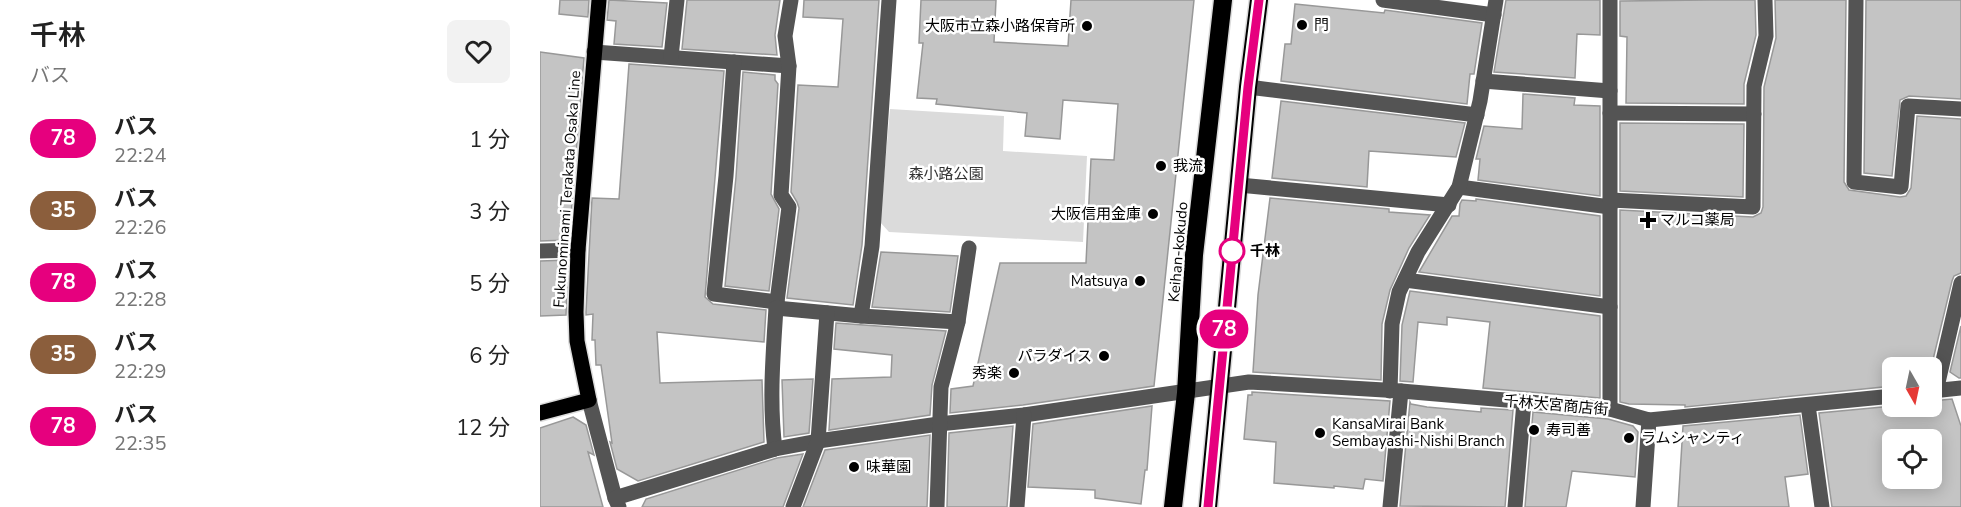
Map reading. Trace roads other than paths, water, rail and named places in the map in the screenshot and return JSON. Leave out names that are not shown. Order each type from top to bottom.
[{"type":"highway","name":"Keihan-kokudo","points":[[1173,507],[1186,393],[1194,255],[1223,0]]},
{"type":"highway","points":[[1208,507],[1248,87],[1259,0]]},
{"type":"main road","name":"Fukunominami Terakata Osaka Line","points":[[589,400],[577,341],[578,250],[599,0]]},
{"type":"main road","points":[[540,413],[589,400]]},
{"type":"street","points":[[671,57],[677,0]]},
{"type":"street","points":[[775,449],[772,430],[777,305],[789,207],[781,195],[789,66],[785,36],[791,0]]},
{"type":"street","points":[[861,316],[872,246],[890,0]]},
{"type":"street","points":[[1383,0],[1495,7],[1484,81],[1459,187],[1418,252],[1399,292],[1392,324],[1396,391],[1390,507]]},
{"type":"street","points":[[1610,0],[1610,409]]},
{"type":"street","points":[[1459,187],[1610,203],[1753,207],[1754,87],[1766,36],[1765,0]]},
{"type":"street","points":[[1856,0],[1854,182],[1901,187],[1908,106],[1961,109]]},
{"type":"street","points":[[594,52],[789,66]]},
{"type":"street","points":[[734,62],[726,176],[714,294],[827,313],[958,322]]},
{"type":"street","points":[[1484,81],[1610,91]]},
{"type":"street","points":[[1248,87],[1477,115]]},
{"type":"street","points":[[1610,113],[1754,114]]},
{"type":"street","points":[[1239,185],[1449,205]]},
{"type":"street","points":[[937,507],[941,387],[958,322],[969,248]]},
{"type":"street","points":[[540,251],[578,250]]},
{"type":"street","points":[[1405,280],[1610,307]]},
{"type":"street","points":[[1942,359],[1961,283]]},
{"type":"street","points":[[793,507],[818,441],[827,313]]},
{"type":"street","name":"千林大宮商店街","points":[[617,503],[775,449],[939,424],[1024,415],[1087,414],[1249,382],[1396,391],[1610,409],[1649,420],[1882,397]]},
{"type":"street","points":[[1942,390],[1961,388]]},
{"type":"street","points":[[589,400],[617,503]]},
{"type":"street","points":[[1515,507],[1524,402]]},
{"type":"street","points":[[1808,405],[1822,507]]},
{"type":"street","points":[[1017,507],[1024,415]]},
{"type":"street","points":[[1643,507],[1649,420]]},
{"type":"place","name":"門","points":[[1302,25]]},
{"type":"place","name":"大阪市立森小路保育所","points":[[1087,26]]},
{"type":"place","name":"我流","points":[[1161,166]]},
{"type":"place","name":"大阪信用金庫","points":[[1153,214]]},
{"type":"place","name":"マルコ薬局","points":[[1648,220]]},
{"type":"place","name":"千林","points":[[1232,251]]},
{"type":"place","name":"Matsuya","points":[[1140,281]]},
{"type":"place","name":"パラダイス","points":[[1104,356]]},
{"type":"place","name":"秀楽","points":[[1014,373]]},
{"type":"place","name":"寿司善","points":[[1534,430]]},
{"type":"place","name":"KansaMirai Bank Sembayashi-Nishi Branch","points":[[1320,433]]},
{"type":"place","name":"ラムシャンティ","points":[[1629,438]]},
{"type":"place","name":"味華園","points":[[854,467]]},
{"type":"park label","name":"森小路公園","points":[[946,174]]}]
